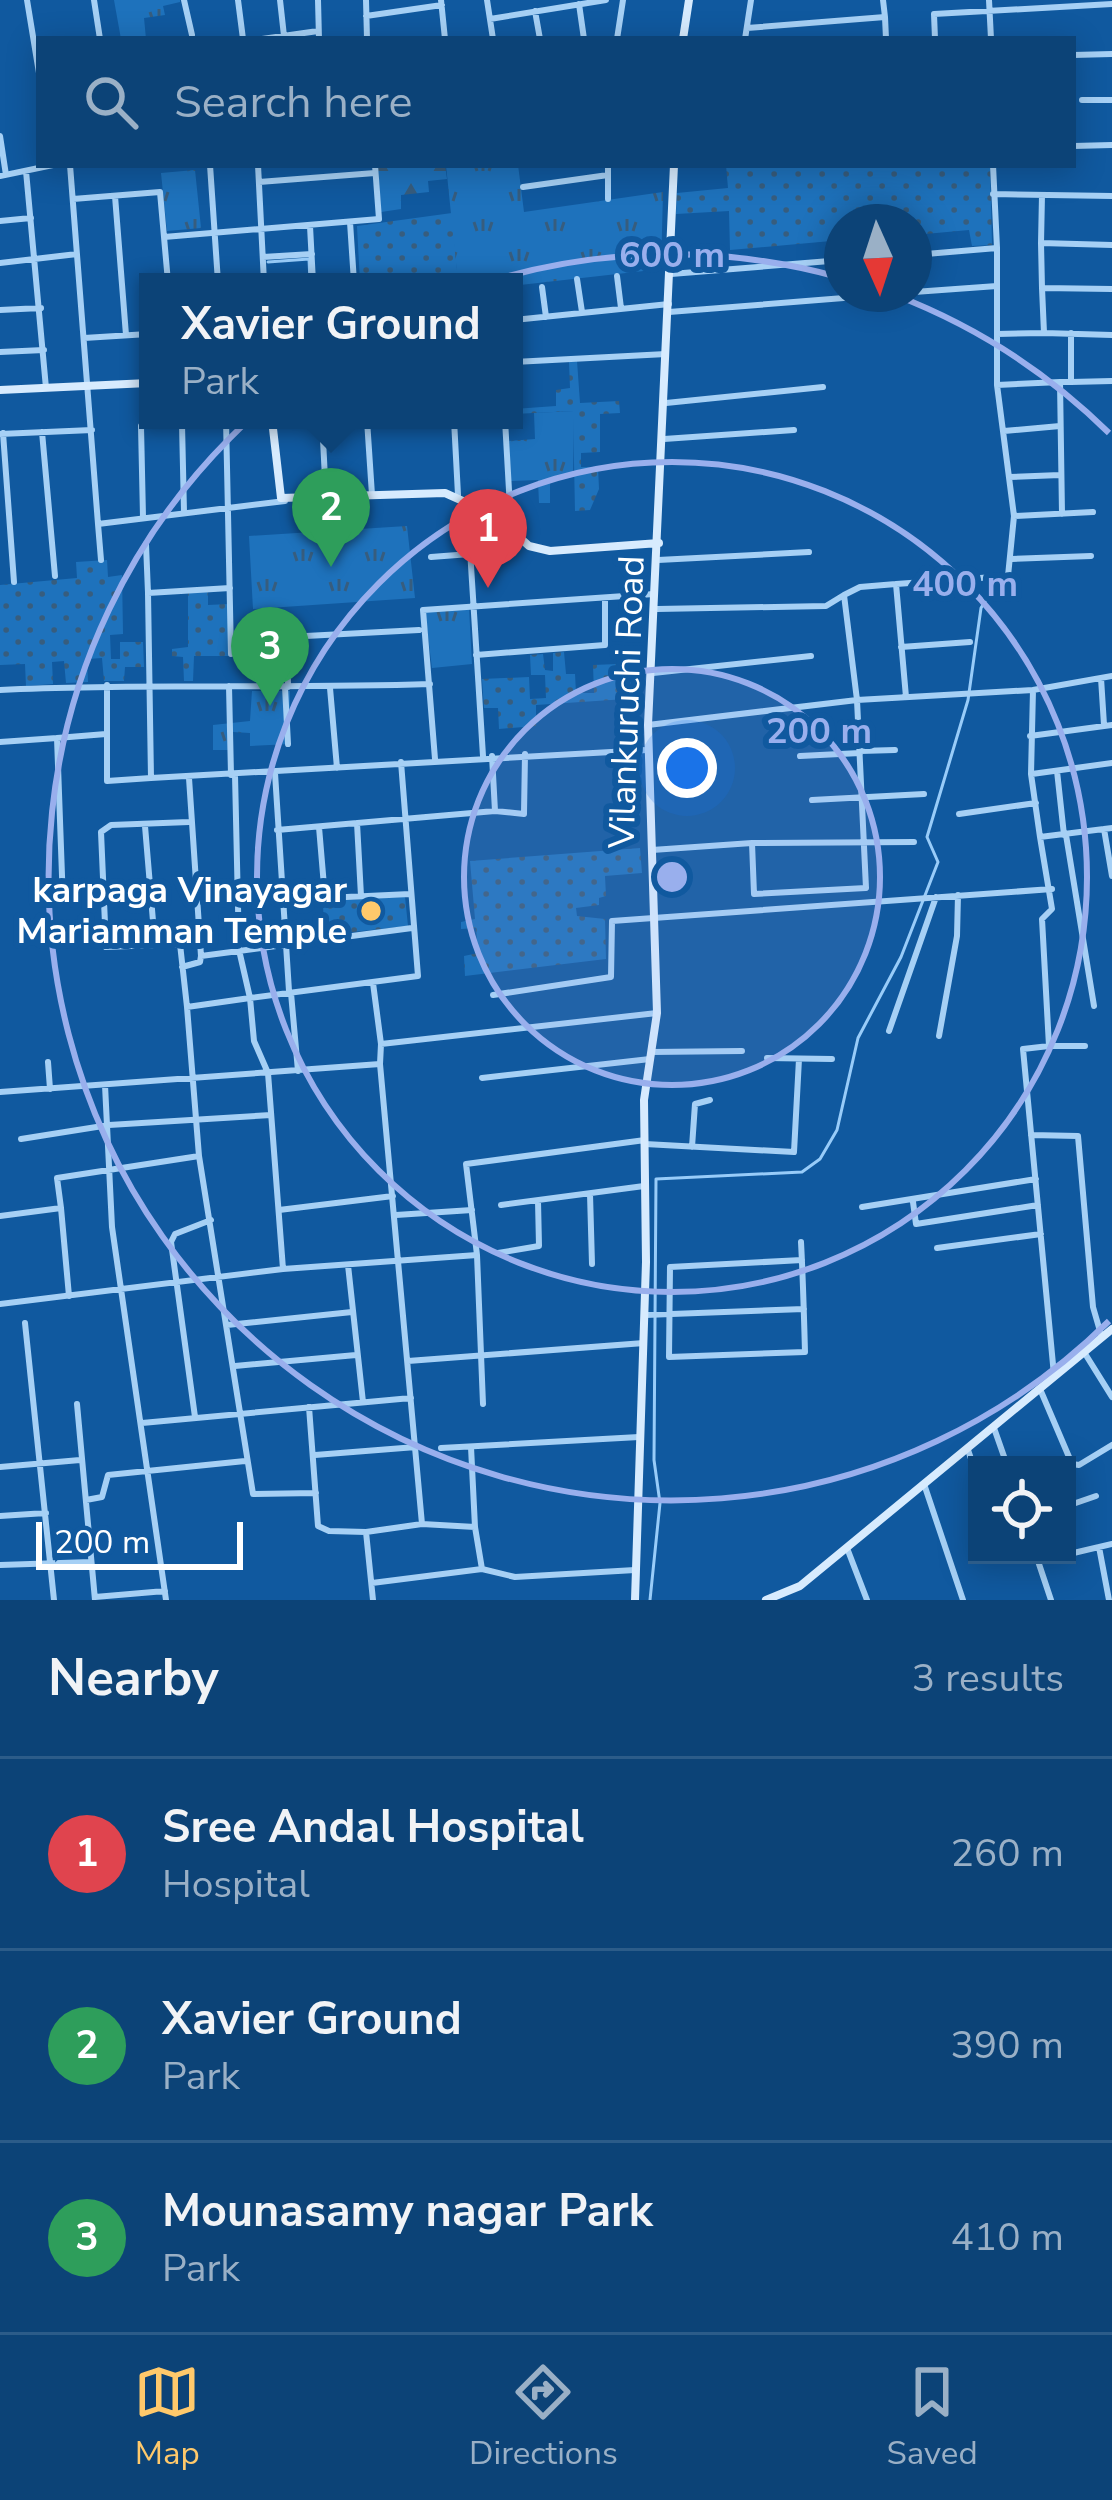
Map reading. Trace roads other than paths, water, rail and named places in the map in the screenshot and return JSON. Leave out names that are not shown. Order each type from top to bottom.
[{"type":"main road","points":[[683,36],[689,0]]},
{"type":"main road","name":"Vilankuruchi Road","points":[[635,1600],[643,1436],[645,1142],[656,1013],[647,750],[674,168]]},
{"type":"main road","points":[[0,390],[139,383]]},
{"type":"main road","points":[[273,429],[276,491],[288,500],[372,495],[463,498],[505,523],[529,546],[550,551],[659,543]]},
{"type":"main road","points":[[768,1600],[800,1586],[1112,1329]]},
{"type":"street","points":[[28,0],[36,53]]},
{"type":"street","points":[[94,0],[100,36]]},
{"type":"street","points":[[184,0],[192,35]]},
{"type":"street","points":[[238,0],[243,36]]},
{"type":"street","points":[[280,0],[284,36],[318,35],[318,0]]},
{"type":"street","points":[[366,0],[367,36]]},
{"type":"street","points":[[488,0],[493,36]]},
{"type":"street","points":[[490,19],[606,0]]},
{"type":"street","points":[[617,36],[623,0]]},
{"type":"street","points":[[746,36],[752,0]]},
{"type":"street","points":[[884,0],[886,36]]},
{"type":"street","points":[[933,0],[935,36]]},
{"type":"street","points":[[989,0],[991,36]]},
{"type":"street","points":[[366,16],[441,3],[445,36]]},
{"type":"street","points":[[579,4],[584,36]]},
{"type":"street","points":[[934,14],[1112,4]]},
{"type":"street","points":[[535,11],[539,36]]},
{"type":"street","points":[[747,28],[885,17]]},
{"type":"street","points":[[1076,55],[1112,54]]},
{"type":"street","points":[[1082,100],[1112,100]]},
{"type":"street","points":[[0,136],[3,175],[40,168]]},
{"type":"street","points":[[1076,146],[1112,146]]},
{"type":"street","points":[[70,168],[101,560]]},
{"type":"street","points":[[210,168],[217,273]]},
{"type":"street","points":[[258,168],[264,273]]},
{"type":"street","points":[[608,168],[608,199]]},
{"type":"street","points":[[657,609],[826,605],[860,587],[1008,576],[1014,516],[997,386],[993,168]]},
{"type":"street","points":[[164,237],[379,219],[376,169],[259,182]]},
{"type":"street","points":[[26,171],[46,388]]},
{"type":"street","points":[[523,187],[608,175]]},
{"type":"street","points":[[73,199],[160,192],[167,273]]},
{"type":"street","points":[[993,194],[1112,196]]},
{"type":"street","points":[[1042,195],[1044,333]]},
{"type":"street","points":[[115,196],[126,335]]},
{"type":"street","points":[[0,221],[31,218]]},
{"type":"street","points":[[350,222],[353,273]]},
{"type":"street","points":[[310,226],[313,273]]},
{"type":"street","points":[[1042,244],[1112,245]]},
{"type":"street","points":[[932,253],[997,248]]},
{"type":"street","points":[[0,263],[76,254]]},
{"type":"street","points":[[263,257],[312,254]]},
{"type":"street","points":[[671,274],[824,261]]},
{"type":"street","points":[[617,276],[621,308]]},
{"type":"street","points":[[578,279],[582,312]]},
{"type":"street","points":[[542,286],[546,317]]},
{"type":"street","points":[[932,291],[997,286]]},
{"type":"street","points":[[1042,288],[1112,289]]},
{"type":"street","points":[[523,319],[621,308],[824,298]]},
{"type":"street","points":[[0,310],[41,308]]},
{"type":"street","points":[[84,338],[139,334]]},
{"type":"street","points":[[997,334],[1112,335]]},
{"type":"street","points":[[1071,334],[1071,382]]},
{"type":"street","points":[[0,352],[44,350]]},
{"type":"street","points":[[523,361],[668,353]]},
{"type":"street","points":[[997,386],[1112,381]]},
{"type":"street","points":[[1060,382],[1062,514]]},
{"type":"street","points":[[666,403],[823,387]]},
{"type":"street","points":[[1004,431],[1060,426]]},
{"type":"street","points":[[141,429],[143,517]]},
{"type":"street","points":[[182,429],[184,512]]},
{"type":"street","points":[[226,429],[231,654]]},
{"type":"street","points":[[322,429],[326,498]]},
{"type":"street","points":[[368,429],[372,495]]},
{"type":"street","points":[[455,429],[495,812]]},
{"type":"street","points":[[505,523],[510,508],[506,429]]},
{"type":"street","points":[[14,582],[2,433],[92,430]]},
{"type":"street","points":[[664,439],[794,430]]},
{"type":"street","points":[[42,432],[55,577]]},
{"type":"street","points":[[1008,478],[1060,475]]},
{"type":"street","points":[[98,524],[288,500]]},
{"type":"street","points":[[1014,516],[1093,512]]},
{"type":"street","points":[[146,544],[151,778]]},
{"type":"street","points":[[0,548],[12,548]]},
{"type":"street","points":[[658,560],[809,552]]},
{"type":"street","points":[[430,557],[470,554]]},
{"type":"street","points":[[1012,559],[1091,556]]},
{"type":"street","points":[[896,584],[906,697]]},
{"type":"street","points":[[148,593],[230,588]]},
{"type":"street","points":[[435,759],[423,610],[657,594]]},
{"type":"street","points":[[752,843],[754,894],[866,888],[857,700],[844,595]]},
{"type":"street","points":[[476,655],[605,645],[605,598]]},
{"type":"street","points":[[287,744],[287,637],[421,629]]},
{"type":"street","points":[[901,647],[970,642]]},
{"type":"street","points":[[652,673],[811,656]]},
{"type":"street","points":[[648,725],[857,700],[1033,690],[1112,676]]},
{"type":"street","points":[[1030,736],[1108,725],[1101,678]]},
{"type":"street","points":[[0,690],[152,682],[287,687],[430,684]]},
{"type":"street","points":[[107,685],[106,781],[487,755],[647,750]]},
{"type":"street","points":[[229,686],[239,950],[254,1041],[268,1073],[283,1269]]},
{"type":"street","points":[[329,687],[337,768]]},
{"type":"street","points":[[1033,690],[1031,774],[1052,889],[1052,910],[1042,919],[1049,1046]]},
{"type":"street","points":[[0,742],[106,734]]},
{"type":"street","points":[[57,738],[63,903]]},
{"type":"street","points":[[800,756],[895,750]]},
{"type":"street","points":[[277,830],[495,812],[524,814],[525,754]]},
{"type":"street","points":[[187,1007],[418,976],[401,762]]},
{"type":"street","points":[[1031,774],[1112,763]]},
{"type":"street","points":[[1057,771],[1094,1006]]},
{"type":"street","points":[[274,773],[283,946],[298,1071]]},
{"type":"street","points":[[182,967],[200,962],[201,956],[189,776]]},
{"type":"street","points":[[812,800],[924,794]]},
{"type":"street","points":[[958,814],[1036,803]]},
{"type":"street","points":[[190,822],[111,825],[101,832],[106,947],[180,944],[200,1156],[235,1366],[245,1461],[254,1494],[316,1493]]},
{"type":"street","points":[[357,823],[361,896]]},
{"type":"street","points":[[145,826],[155,945]]},
{"type":"street","points":[[319,827],[325,898],[410,894]]},
{"type":"street","points":[[1040,838],[1108,828],[1112,876]]},
{"type":"street","points":[[648,850],[791,839],[802,847],[914,842]]},
{"type":"street","points":[[493,995],[611,977],[612,920],[1052,889]]},
{"type":"street","points":[[939,1036],[957,936],[958,895]]},
{"type":"street","points":[[889,1030],[928,897]]},
{"type":"street","points":[[201,956],[412,928]]},
{"type":"street","points":[[374,982],[422,1524]]},
{"type":"street","points":[[381,1045],[656,1013]]},
{"type":"street","points":[[1054,1375],[1023,1049],[1085,1046]]},
{"type":"street","points":[[482,1078],[594,1061],[742,1051]]},
{"type":"street","points":[[767,1058],[832,1059]]},
{"type":"street","points":[[483,1404],[477,1255],[466,1164],[645,1142],[794,1152],[799,1059]]},
{"type":"street","points":[[48,1062],[50,1089]]},
{"type":"street","points":[[0,1092],[380,1064]]},
{"type":"street","points":[[77,1404],[95,1598],[165,1596],[108,1168],[105,1085]]},
{"type":"street","points":[[692,1147],[695,1104],[710,1100]]},
{"type":"street","points":[[21,1139],[109,1125],[272,1115]]},
{"type":"street","points":[[1031,1135],[1078,1136],[1093,1307],[1102,1338]]},
{"type":"street","points":[[69,1296],[57,1178],[200,1156]]},
{"type":"street","points":[[862,1207],[1036,1179]]},
{"type":"street","points":[[501,1205],[644,1186]]},
{"type":"street","points":[[590,1194],[592,1264]]},
{"type":"street","points":[[279,1210],[393,1196]]},
{"type":"street","points":[[498,1253],[539,1246],[538,1201]]},
{"type":"street","points":[[912,1201],[916,1224],[1039,1205]]},
{"type":"street","points":[[0,1216],[62,1208]]},
{"type":"street","points":[[396,1215],[472,1210]]},
{"type":"street","points":[[195,1418],[172,1237],[211,1220]]},
{"type":"street","points":[[937,1248],[1041,1234]]},
{"type":"street","points":[[801,1242],[802,1261],[804,1309],[801,1354],[672,1361],[664,1314],[670,1267],[802,1261]]},
{"type":"street","points":[[0,1304],[283,1269],[477,1255]]},
{"type":"street","points":[[348,1265],[363,1402]]},
{"type":"street","points":[[645,1315],[804,1309]]},
{"type":"street","points":[[227,1325],[352,1312]]},
{"type":"street","points":[[25,1323],[54,1600]]},
{"type":"street","points":[[408,1361],[644,1343]]},
{"type":"street","points":[[1084,1352],[1112,1397]]},
{"type":"street","points":[[235,1366],[356,1355]]},
{"type":"street","points":[[1039,1385],[1072,1464],[1112,1445]]},
{"type":"street","points":[[142,1423],[411,1398]]},
{"type":"street","points":[[309,1408],[321,1530],[366,1532],[422,1524],[475,1527]]},
{"type":"street","points":[[993,1424],[1004,1456]]},
{"type":"street","points":[[441,1448],[643,1436]]},
{"type":"street","points":[[967,1446],[970,1456]]},
{"type":"street","points":[[315,1455],[416,1447]]},
{"type":"street","points":[[471,1447],[482,1569]]},
{"type":"street","points":[[0,1467],[82,1460]]},
{"type":"street","points":[[85,1500],[102,1497],[109,1475],[245,1461]]},
{"type":"street","points":[[924,1482],[963,1600]]},
{"type":"street","points":[[1076,1503],[1096,1496]]},
{"type":"street","points":[[0,1516],[46,1513]]},
{"type":"street","points":[[366,1532],[373,1600]]},
{"type":"street","points":[[1076,1552],[1112,1544]]},
{"type":"street","points":[[1099,1546],[1108,1600]]},
{"type":"street","points":[[847,1548],[867,1600]]},
{"type":"street","points":[[0,1565],[91,1562]]},
{"type":"street","points":[[1039,1564],[1051,1600]]},
{"type":"street","points":[[372,1583],[482,1569],[515,1577],[638,1570]]},
{"type":"waterway","points":[[268,262],[309,259],[310,273]]},
{"type":"waterway","points":[[650,1600],[660,1503],[654,1460],[656,1179],[802,1172],[820,1159],[837,1130],[858,1038],[901,957],[938,862],[927,837],[968,700],[981,608],[999,579]]},
{"type":"place","name":"Xavier Ground","points":[[331,567]]},
{"type":"place","name":"Sree Andal Hospital","points":[[488,588]]},
{"type":"place","name":"Mounasamy nagar Park","points":[[270,706]]},
{"type":"place","name":"karpaga Vinayagar Mariamman Temple","points":[[371,911]]}]
